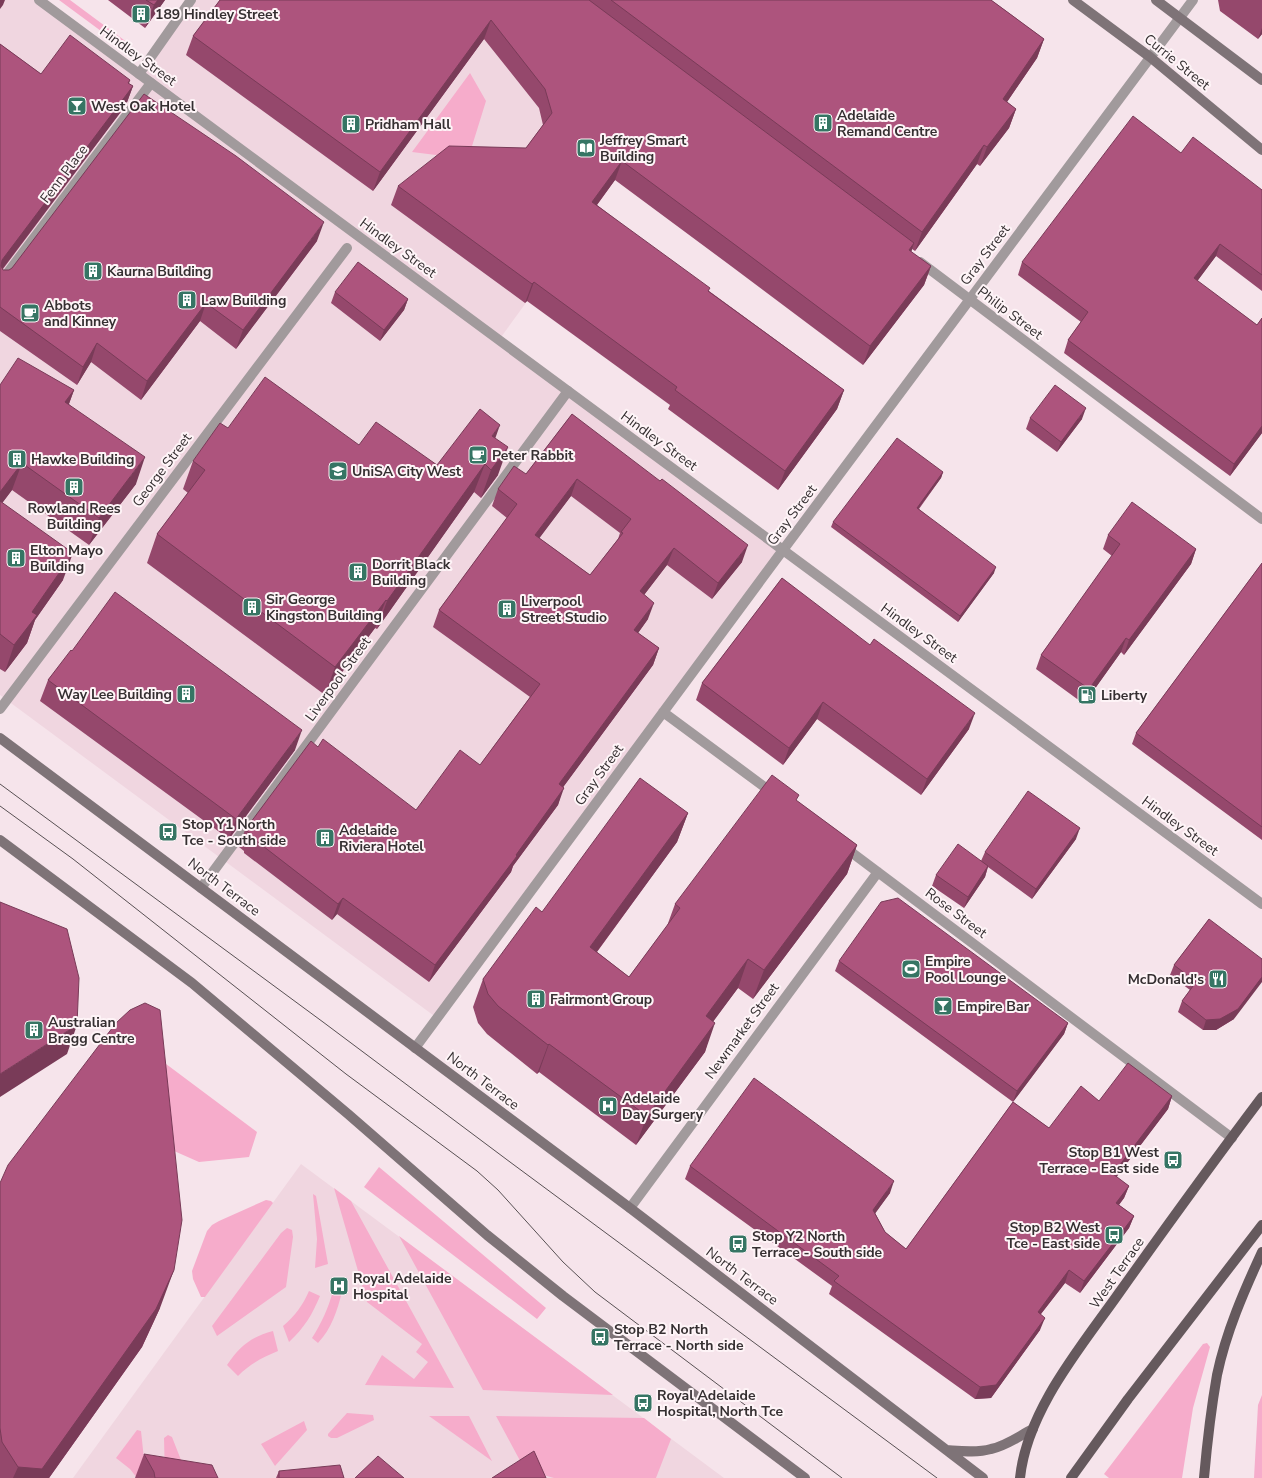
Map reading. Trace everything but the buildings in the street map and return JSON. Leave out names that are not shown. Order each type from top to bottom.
[{"type":"main road","name":"Currie Street","points":[[1073,0],[1150,57],[1262,150]]},
{"type":"main road","points":[[1156,0],[1262,80]]},
{"type":"main road","name":"North Terrace","points":[[0,738],[630,1208],[983,1478]]},
{"type":"main road","points":[[0,840],[198,987],[487,1235],[563,1296],[805,1478]]},
{"type":"main road","name":"West Terrace","points":[[1020,1478],[1020,1470],[1033,1429],[1044,1404],[1172,1219],[1262,1097]]},
{"type":"main road","points":[[1070,1478],[1128,1399],[1262,1225]]},
{"type":"main road","points":[[1204,1478],[1209,1430],[1218,1374],[1232,1326],[1245,1290],[1262,1252]]},
{"type":"main road","points":[[947,1450],[990,1450],[1033,1429]]},
{"type":"street","name":"Hindley Street","points":[[38,0],[1262,904]]},
{"type":"street","points":[[139,74],[191,0]]},
{"type":"street","name":"Gray Street","points":[[415,1048],[783,550],[1193,0]]},
{"type":"street","name":"Fenn Place","points":[[0,283],[151,83]]},
{"type":"street","name":"George Street","points":[[0,709],[347,248]]},
{"type":"street","name":"Philip Street","points":[[910,255],[1262,519]]},
{"type":"street","name":"Liverpool Street","points":[[201,888],[568,391]]},
{"type":"street","points":[[663,712],[783,801]]},
{"type":"street","name":"Rose Street","points":[[834,839],[1232,1138]]},
{"type":"street","name":"Newmarket Street","points":[[630,1208],[878,872]]},
{"type":"shaded area","name":"UniSA City West","points":[[0,0],[39,0],[139,74],[191,0],[568,0],[673,100],[499,340],[783,550],[437,1018],[0,695]]},
{"type":"shaded area","points":[[59,0],[70,0],[128,43],[124,48]]},
{"type":"shaded area","points":[[470,73],[486,101],[468,159],[412,152]]},
{"type":"shaded area","points":[[146,1049],[257,1132],[249,1157],[199,1162],[156,1143]]},
{"type":"shaded area","name":"Royal Adelaide Hospital","points":[[301,1164],[533,1336],[724,1478],[73,1478]]},
{"type":"shaded area","points":[[379,1167],[546,1308],[537,1319],[364,1187]]},
{"type":"shaded area","points":[[334,1188],[351,1201],[454,1388],[365,1385],[382,1355],[414,1379],[428,1362],[416,1352],[422,1344],[367,1302]]},
{"type":"shaded area","points":[[313,1194],[316,1196],[328,1264],[315,1268],[317,1239]]},
{"type":"shaded area","points":[[266,1200],[273,1203],[205,1297],[201,1297],[193,1279],[192,1271],[207,1231],[212,1225],[219,1221]]},
{"type":"shaded area","points":[[287,1228],[292,1230],[293,1237],[286,1287],[217,1336],[212,1326],[281,1233]]},
{"type":"shaded area","points":[[399,1236],[613,1395],[483,1390]]},
{"type":"shaded area","points":[[309,1291],[320,1296],[308,1320],[289,1342],[283,1326],[298,1310]]},
{"type":"shaded area","points":[[333,1291],[342,1292],[336,1313],[327,1331],[318,1343],[312,1338],[329,1304]]},
{"type":"shaded area","points":[[273,1331],[278,1351],[257,1361],[238,1376],[227,1365],[241,1347],[258,1336]]},
{"type":"shaded area","points":[[1207,1343],[1210,1347],[1193,1408],[1182,1478],[1109,1478],[1104,1474],[1203,1344]]},
{"type":"shaded area","points":[[1262,1395],[1262,1478],[1254,1478],[1258,1405]]},
{"type":"shaded area","points":[[347,1413],[373,1415],[374,1420],[337,1438],[331,1438],[328,1436],[328,1434]]},
{"type":"shaded area","points":[[429,1416],[469,1416],[492,1461]]},
{"type":"shaded area","points":[[496,1416],[644,1418],[671,1439],[656,1478],[554,1478],[525,1470]]},
{"type":"shaded area","points":[[304,1421],[307,1430],[275,1466],[261,1444]]},
{"type":"shaded area","points":[[137,1430],[141,1431],[146,1478],[137,1478],[130,1469],[116,1458]]},
{"type":"shaded area","points":[[168,1435],[172,1437],[188,1478],[165,1478],[164,1438]]},
{"type":"tram line","points":[[0,784],[937,1478]]},
{"type":"tram line","points":[[0,806],[73,859],[346,1074],[477,1171],[498,1190],[563,1262],[595,1292],[842,1478]]},
{"type":"place","name":"189 Hindley Street","points":[[141,14]]},
{"type":"place","name":"West Oak Hotel","points":[[77,106]]},
{"type":"place","name":"Adelaide Remand Centre","points":[[823,123]]},
{"type":"place","name":"Pridham Hall","points":[[351,124]]},
{"type":"place","name":"Jeffrey Smart Building","points":[[586,148]]},
{"type":"place","name":"Kaurna Building","points":[[93,271]]},
{"type":"place","name":"Law Building","points":[[187,300]]},
{"type":"place","name":"Abbots and Kinney","points":[[30,313]]},
{"type":"place","name":"Peter Rabbit","points":[[478,455]]},
{"type":"place","name":"Hawke Building","points":[[17,459]]},
{"type":"place","name":"UniSA City West","points":[[338,471]]},
{"type":"place","name":"Rowland Rees Building","points":[[74,487]]},
{"type":"place","name":"Elton Mayo Building","points":[[16,558]]},
{"type":"place","name":"Dorrit Black Building","points":[[358,572]]},
{"type":"place","name":"Sir George Kingston Building","points":[[252,607]]},
{"type":"place","name":"Liverpool Street Studio","points":[[507,609]]},
{"type":"place","name":"Way Lee Building","points":[[186,694]]},
{"type":"place","name":"Liberty","points":[[1087,695]]},
{"type":"place","name":"Stop Y1 North Tce - South side","points":[[168,832]]},
{"type":"place","name":"Adelaide Riviera Hotel","points":[[325,838]]},
{"type":"place","name":"Empire Pool Lounge","points":[[911,969]]},
{"type":"place","name":"McDonald's","points":[[1218,979]]},
{"type":"place","name":"Fairmont Group","points":[[536,999]]},
{"type":"place","name":"Empire Bar","points":[[943,1006]]},
{"type":"place","name":"Australian Bragg Centre","points":[[34,1030]]},
{"type":"place","name":"Adelaide Day Surgery","points":[[608,1106]]},
{"type":"place","name":"Stop B1 West Terrace - East side","points":[[1173,1160]]},
{"type":"place","name":"Stop B2 West Tce - East side","points":[[1114,1235]]},
{"type":"place","name":"Stop Y2 North Terrace - South side","points":[[738,1244]]},
{"type":"place","name":"Royal Adelaide Hospital","points":[[339,1286]]},
{"type":"place","name":"Stop B2 North Terrace - North side","points":[[600,1337]]},
{"type":"place","name":"Royal Adelaide Hospital, North Tce","points":[[643,1403]]}]
